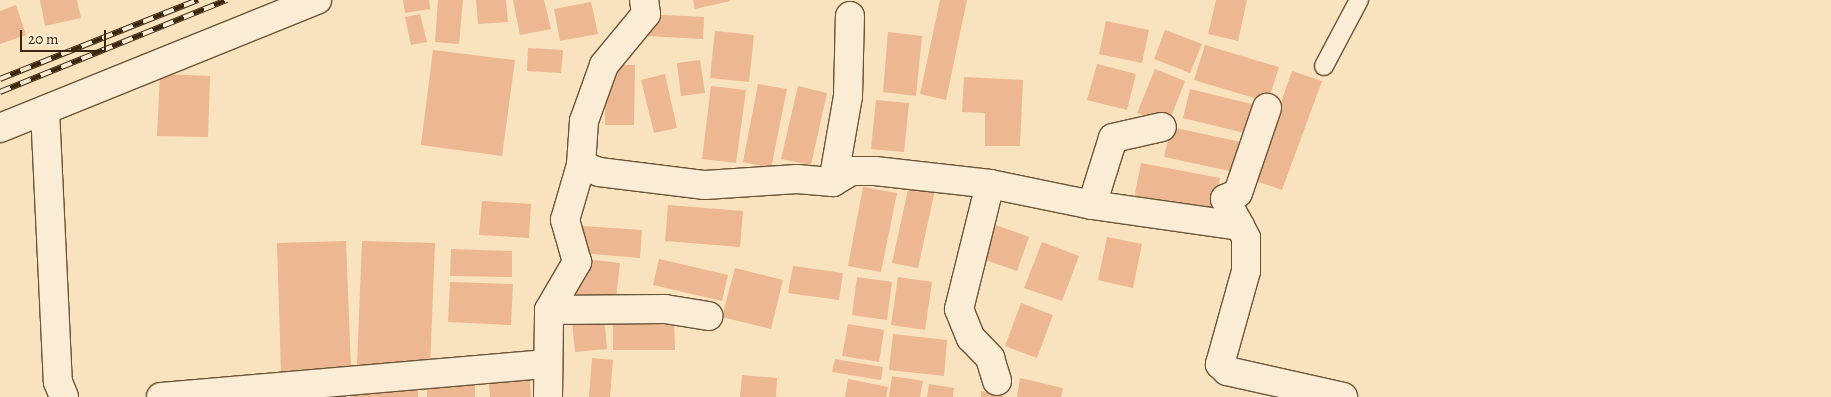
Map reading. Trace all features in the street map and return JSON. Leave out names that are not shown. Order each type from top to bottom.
[{"type":"street","points":[[0,128],[316,0]]},
{"type":"street","points":[[548,397],[549,310],[577,262],[565,220],[581,165],[584,121],[604,65],[646,14],[644,0]]},
{"type":"street","points":[[833,182],[848,96],[850,16]]},
{"type":"street","points":[[1267,108],[1238,193],[1225,199],[1246,238],[1246,271],[1220,364],[1227,371],[1343,397]]},
{"type":"street","points":[[45,110],[58,382],[64,397]]},
{"type":"street","points":[[1092,205],[1113,138],[1162,127]]},
{"type":"street","points":[[581,165],[599,172],[705,185],[797,178],[833,182],[851,172],[875,171],[990,184],[1092,205],[1240,226]]},
{"type":"street","points":[[990,184],[960,309],[971,338],[990,358],[997,381]]},
{"type":"street","points":[[549,310],[665,309],[708,316]]},
{"type":"street","points":[[161,397],[548,364]]},
{"type":"lane","points":[[1324,66],[1359,0]]},
{"type":"building","points":[[40,0],[77,0],[81,18],[45,26]]},
{"type":"building","points":[[403,0],[429,0],[430,9],[405,13]]},
{"type":"building","points":[[438,0],[463,0],[459,44],[435,42]]},
{"type":"building","points":[[476,0],[506,0],[508,22],[478,24]]},
{"type":"building","points":[[513,0],[544,0],[551,29],[520,35]]},
{"type":"building","points":[[693,0],[730,0],[730,1],[695,9]]},
{"type":"building","points":[[940,0],[967,0],[946,100],[920,94]]},
{"type":"building","points":[[1216,0],[1247,0],[1238,41],[1208,34]]},
{"type":"building","points":[[591,2],[598,34],[560,41],[554,9]]},
{"type":"building","points":[[16,5],[26,35],[0,44],[0,11]]},
{"type":"building","points":[[420,14],[427,42],[411,45],[405,17]]},
{"type":"building","points":[[646,14],[704,17],[703,39],[645,36]]},
{"type":"building","points":[[1106,21],[1149,30],[1142,63],[1099,54]]},
{"type":"building","points":[[1165,30],[1202,44],[1190,73],[1154,59]]},
{"type":"building","points":[[715,31],[754,35],[749,82],[710,78]]},
{"type":"building","points":[[888,32],[922,36],[916,96],[883,92]]},
{"type":"building","points":[[1205,45],[1279,67],[1268,102],[1194,80]]},
{"type":"building","points":[[528,48],[563,50],[561,73],[527,71]]},
{"type":"building","points":[[433,50],[515,60],[502,156],[421,145]]},
{"type":"building","points":[[700,60],[705,93],[681,96],[677,63]]},
{"type":"building","points":[[1097,64],[1136,74],[1127,110],[1087,100]]},
{"type":"building","points":[[606,65],[635,65],[634,125],[605,125]]},
{"type":"building","points":[[1155,69],[1185,81],[1168,125],[1137,113]]},
{"type":"building","points":[[1292,71],[1322,81],[1282,190],[1253,180]]},
{"type":"building","points":[[160,74],[210,76],[208,137],[157,136]]},
{"type":"building","points":[[665,74],[677,128],[654,133],[641,80]]},
{"type":"building","points":[[964,77],[1023,80],[1020,146],[985,146],[985,113],[962,112]]},
{"type":"building","points":[[758,84],[787,89],[771,168],[743,162]]},
{"type":"building","points":[[711,86],[746,90],[736,163],[702,159]]},
{"type":"building","points":[[798,86],[827,93],[811,165],[781,159]]},
{"type":"building","points":[[1190,89],[1260,106],[1253,135],[1183,118]]},
{"type":"building","points":[[876,100],[909,103],[904,152],[871,149]]},
{"type":"building","points":[[1171,127],[1246,143],[1239,173],[1164,157]]},
{"type":"building","points":[[1141,163],[1220,178],[1213,214],[1134,199]]},
{"type":"building","points":[[909,185],[935,190],[918,268],[892,263]]},
{"type":"building","points":[[863,187],[897,193],[881,272],[848,266]]},
{"type":"building","points":[[482,201],[531,204],[529,238],[479,235]]},
{"type":"building","points":[[668,205],[743,211],[740,247],[665,241]]},
{"type":"building","points":[[987,222],[1029,237],[1017,271],[974,256]]},
{"type":"building","points":[[583,226],[642,230],[640,258],[581,253]]},
{"type":"building","points":[[1107,237],[1142,244],[1133,288],[1098,280]]},
{"type":"building","points":[[346,241],[351,369],[281,372],[277,243]]},
{"type":"building","points":[[362,241],[435,243],[430,368],[357,365]]},
{"type":"building","points":[[1042,242],[1079,256],[1062,301],[1024,288]]},
{"type":"building","points":[[451,249],[512,251],[512,277],[450,276]]},
{"type":"building","points":[[577,258],[620,263],[616,299],[573,294]]},
{"type":"building","points":[[659,259],[728,275],[722,301],[653,285]]},
{"type":"building","points":[[793,266],[843,273],[839,300],[788,293]]},
{"type":"building","points":[[735,268],[783,280],[771,329],[722,317]]},
{"type":"building","points":[[857,277],[892,282],[887,320],[852,315]]},
{"type":"building","points":[[898,277],[932,282],[925,330],[891,325]]},
{"type":"building","points":[[450,282],[513,284],[511,325],[448,322]]},
{"type":"building","points":[[1021,303],[1053,315],[1037,358],[1005,346]]},
{"type":"building","points":[[604,317],[607,349],[575,352],[572,321]]},
{"type":"building","points":[[674,317],[675,350],[613,350],[613,318]]},
{"type":"building","points":[[848,324],[884,330],[879,362],[842,356]]},
{"type":"building","points":[[893,334],[947,340],[944,376],[889,370]]},
{"type":"building","points":[[592,358],[613,360],[610,397],[589,397]]},
{"type":"building","points":[[835,359],[883,367],[881,380],[832,372]]},
{"type":"building","points":[[529,370],[531,397],[490,397],[488,374]]},
{"type":"building","points":[[742,375],[777,378],[776,397],[740,397]]},
{"type":"building","points":[[892,376],[923,381],[920,397],[889,397]]},
{"type":"building","points":[[1020,378],[1063,388],[1061,397],[1017,397]]},
{"type":"building","points":[[848,379],[888,387],[886,397],[845,397]]},
{"type":"building","points":[[929,384],[954,388],[953,397],[927,397]]},
{"type":"building","points":[[418,385],[418,397],[350,397],[349,387]]},
{"type":"building","points":[[475,385],[475,397],[427,397],[427,386]]},
{"type":"building","points":[[981,391],[1003,396],[1003,397],[981,397]]},
{"type":"railway","points":[[0,79],[198,0]]},
{"type":"railway","points":[[0,92],[227,0]]}]
